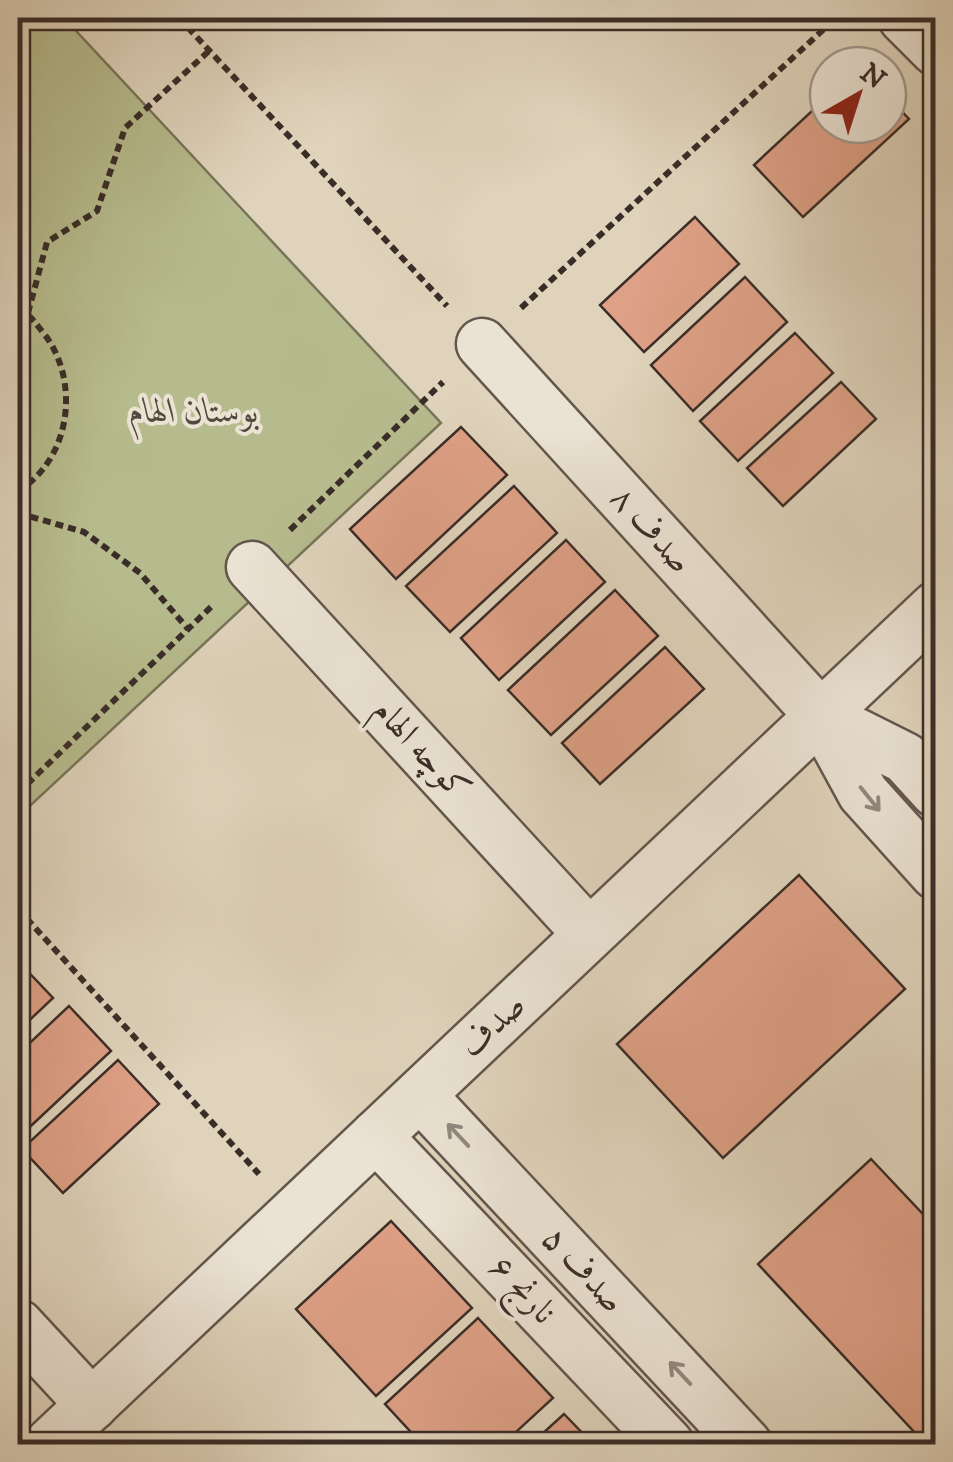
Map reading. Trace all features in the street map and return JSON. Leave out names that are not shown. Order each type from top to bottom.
[{"type":"street","points":[[904,18],[936,50]]},
{"type":"street","name":"صدف ۸","points":[[482,344],[820,716]]},
{"type":"street","name":"کوچه الهام","points":[[252,567],[589,934]]},
{"type":"street","name":"صدف","points":[[70,1432],[294,1213],[936,607]]},
{"type":"street","points":[[820,716],[905,758],[936,792]]},
{"type":"street","points":[[820,716],[862,793],[936,874]]},
{"type":"street","name":"صدف ۵","points":[[420,1095],[746,1444]]},
{"type":"street","name":"نارنج ۶","points":[[376,1136],[668,1444]]},
{"type":"street","points":[[18,1325],[70,1432]]},
{"type":"path","points":[[179,18],[482,344]]},
{"type":"path","points":[[18,793],[482,344],[836,18]]},
{"type":"path","points":[[28,313],[46,242],[97,210],[125,128],[210,50]]},
{"type":"path","points":[[18,308],[28,313],[56,350],[68,397],[60,443],[34,482],[18,492]]},
{"type":"path","points":[[18,513],[84,532],[140,573],[188,629]]},
{"type":"path","points":[[18,909],[294,1213]]},
{"type":"green space","name":"بوستان الهام","points":[[18,18],[64,18],[441,423],[18,817]]},
{"type":"building","points":[[808,115],[808,145],[881,145],[803,217],[754,165]]},
{"type":"building","points":[[695,217],[739,264],[644,352],[600,305]]},
{"type":"building","points":[[745,277],[787,322],[693,411],[651,365]]},
{"type":"building","points":[[795,333],[833,373],[738,461],[700,421]]},
{"type":"building","points":[[841,382],[876,419],[783,506],[747,468]]},
{"type":"building","points":[[461,427],[507,475],[396,579],[350,529]]},
{"type":"building","points":[[514,486],[557,533],[450,632],[406,586]]},
{"type":"building","points":[[566,540],[605,582],[499,680],[461,638]]},
{"type":"building","points":[[615,590],[658,636],[551,735],[508,690]]},
{"type":"building","points":[[665,647],[704,689],[600,784],[562,743]]},
{"type":"building","points":[[799,875],[905,989],[723,1158],[617,1044]]},
{"type":"building","points":[[18,961],[53,998],[18,1031]]},
{"type":"building","points":[[69,1006],[111,1051],[18,1138],[18,1054]]},
{"type":"building","points":[[118,1060],[159,1104],[63,1193],[22,1149]]},
{"type":"building","points":[[871,1159],[936,1228],[936,1420],[918,1436],[758,1264]]},
{"type":"building","points":[[391,1221],[472,1308],[376,1396],[296,1309]]},
{"type":"building","points":[[478,1318],[553,1398],[503,1444],[422,1444],[385,1404]]},
{"type":"building","points":[[564,1414],[593,1444],[531,1444]]}]
